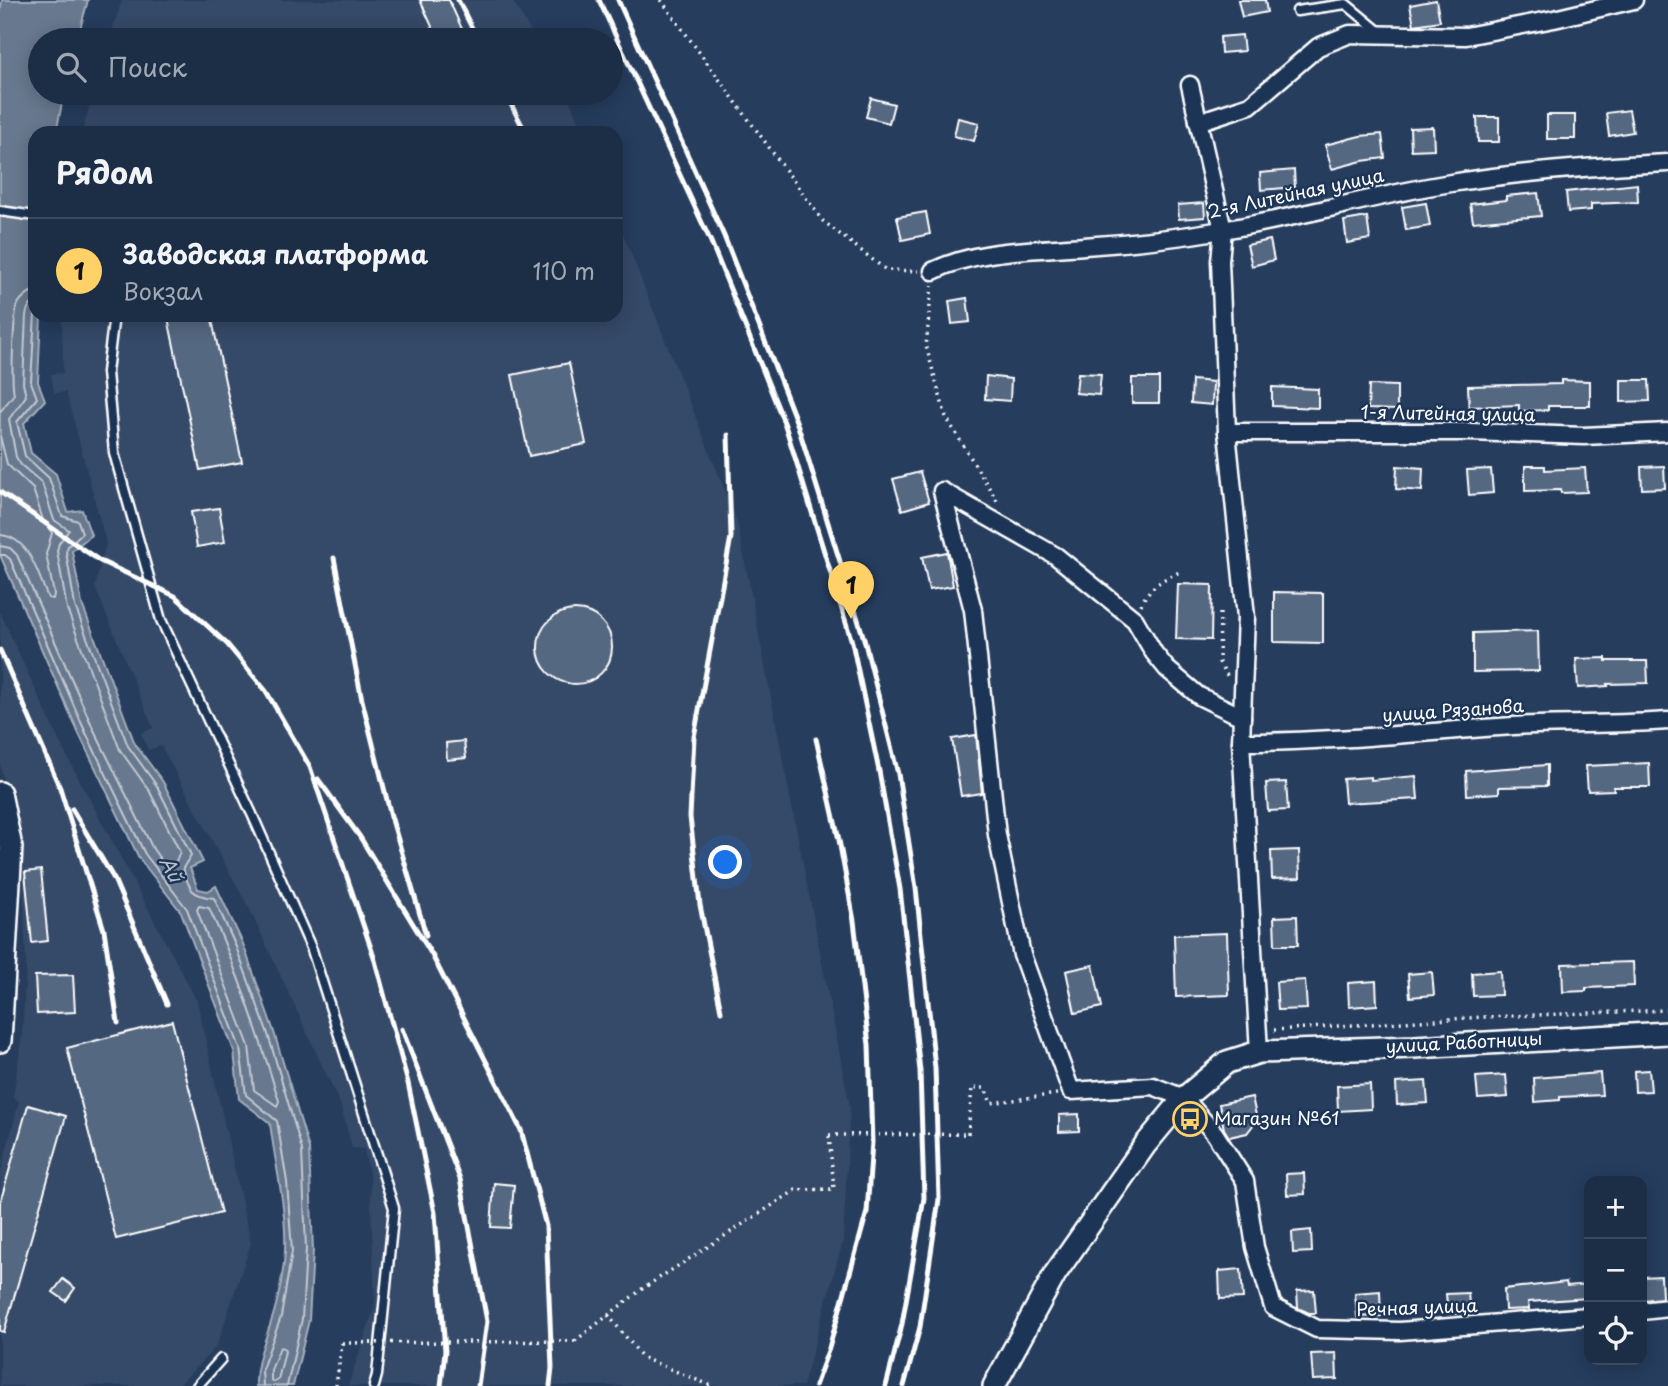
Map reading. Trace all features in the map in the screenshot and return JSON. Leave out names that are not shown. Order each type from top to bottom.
[{"type":"street","points":[[1198,122],[1250,105],[1318,47],[1350,34],[1466,36],[1634,0]]},
{"type":"street","points":[[1190,85],[1223,230],[1220,273],[1227,432],[1246,617],[1241,742],[1258,1042]]},
{"type":"street","name":"2-я Литейная улица","points":[[933,271],[953,262],[1013,252],[1122,243],[1223,230],[1451,183],[1589,168],[1668,163]]},
{"type":"street","name":"1-я Литейная улица","points":[[1227,432],[1470,432],[1584,436],[1668,432]]},
{"type":"street","points":[[1184,1098],[1153,1086],[1071,1091],[1022,956],[998,835],[973,610],[942,491],[1056,556],[1135,620],[1154,653],[1167,669],[1199,696],[1242,710]]},
{"type":"street","name":"улица Рязанова","points":[[1241,742],[1296,742],[1518,726],[1668,722]]},
{"type":"street","points":[[0,793],[11,847],[0,1041]]},
{"type":"street","name":"улица Работницы","points":[[994,1386],[1055,1274],[1145,1145],[1184,1098],[1227,1062],[1258,1042],[1414,1047],[1668,1033]]},
{"type":"street","name":"Речная улица","points":[[1184,1098],[1215,1134],[1244,1181],[1255,1247],[1273,1307],[1317,1329],[1386,1331],[1584,1315]]},
{"type":"street","points":[[1647,1310],[1668,1308]]},
{"type":"lane","points":[[1297,10],[1346,4],[1383,35]]},
{"type":"lane","points":[[0,211],[28,215]]},
{"type":"lane","points":[[113,322],[107,372],[114,453],[161,620],[312,950],[394,1208],[374,1386]]},
{"type":"lane","points":[[197,1386],[221,1359]]},
{"type":"path","points":[[661,0],[823,221],[886,270],[933,271],[926,346],[946,417],[1016,531]]},
{"type":"path","points":[[1135,620],[1145,596],[1159,581],[1182,571]]},
{"type":"path","points":[[1220,613],[1219,662],[1242,710]]},
{"type":"path","points":[[1258,1042],[1484,1017],[1668,1010]]},
{"type":"path","points":[[336,1386],[342,1343],[575,1341],[642,1289],[796,1190],[834,1189],[829,1135],[968,1133],[972,1088],[985,1088],[991,1103],[1071,1091]]},
{"type":"path","points":[[608,1315],[643,1358],[712,1386]]},
{"type":"shaded area","points":[[122,0],[512,0],[529,28],[113,28]]},
{"type":"shaded area","points":[[90,105],[572,105],[580,126],[84,126]]},
{"type":"shaded area","points":[[623,234],[737,521],[850,1107],[843,1241],[803,1386],[348,1386],[375,1306],[370,1179],[364,1149],[352,1148],[340,1104],[250,910],[161,746],[148,750],[141,733],[153,728],[95,587],[106,543],[66,392],[54,393],[51,374],[63,373],[62,322],[623,322]]},
{"type":"shaded area","points":[[0,612],[61,745],[197,1001],[251,1243],[217,1346],[178,1386],[0,1386],[0,1175],[19,1101],[13,1097],[22,1035],[26,969],[23,878],[0,764]]},
{"type":"water","name":"Ай","points":[[2,0],[88,0],[80,28],[28,28],[28,105],[62,105],[57,126],[28,126],[28,322],[41,322],[38,382],[45,400],[24,423],[31,453],[56,474],[68,512],[82,510],[91,535],[72,551],[82,604],[135,744],[163,782],[203,862],[190,868],[198,889],[208,891],[216,886],[243,944],[273,1029],[309,1149],[313,1250],[309,1320],[293,1386],[256,1386],[259,1360],[274,1312],[285,1251],[282,1203],[270,1123],[239,1099],[234,1051],[181,912],[139,858],[79,734],[0,555]]},
{"type":"building","points":[[420,0],[449,0],[462,28],[433,28]]},
{"type":"building","points":[[1238,0],[1265,0],[1267,12],[1242,17]]},
{"type":"building","points":[[1436,0],[1440,21],[1414,25],[1410,5]]},
{"type":"building","points":[[1242,35],[1244,51],[1221,53],[1220,37]]},
{"type":"building","points":[[871,98],[894,104],[889,123],[866,117]]},
{"type":"building","points":[[1629,110],[1633,132],[1609,136],[1606,113]]},
{"type":"building","points":[[1547,115],[1575,115],[1575,139],[1547,139]]},
{"type":"building","points":[[1477,117],[1499,117],[1499,142],[1478,142]]},
{"type":"building","points":[[958,118],[979,123],[974,141],[954,136]]},
{"type":"building","points":[[1433,127],[1434,149],[1411,150],[1410,128]]},
{"type":"building","points":[[1382,134],[1385,158],[1332,169],[1325,145],[1360,136]]},
{"type":"building","points":[[1294,170],[1295,187],[1261,190],[1260,173]]},
{"type":"building","points":[[1637,184],[1638,202],[1591,204],[1591,210],[1568,212],[1566,192]]},
{"type":"building","points":[[1538,193],[1541,216],[1473,222],[1470,204],[1506,200],[1506,196]]},
{"type":"building","points":[[1204,203],[1205,217],[1179,219],[1178,205]]},
{"type":"building","points":[[1426,203],[1430,226],[1406,230],[1402,207]]},
{"type":"building","points":[[926,212],[930,234],[902,240],[897,217]]},
{"type":"building","points":[[1367,217],[1370,239],[1347,243],[1344,221]]},
{"type":"building","points":[[1270,240],[1274,260],[1252,266],[1247,245]]},
{"type":"building","points":[[967,298],[970,322],[952,324],[949,301]]},
{"type":"building","points":[[169,322],[212,322],[242,462],[200,470]]},
{"type":"building","points":[[569,363],[586,444],[529,456],[512,375]]},
{"type":"building","points":[[1078,373],[1101,374],[1099,395],[1076,393]]},
{"type":"building","points":[[986,376],[1011,379],[1010,401],[985,399]]},
{"type":"building","points":[[1132,378],[1159,378],[1159,403],[1132,403]]},
{"type":"building","points":[[1192,380],[1213,382],[1212,405],[1191,403]]},
{"type":"building","points":[[1561,380],[1590,381],[1590,406],[1548,406],[1548,410],[1519,411],[1519,405],[1469,407],[1468,386],[1561,384]]},
{"type":"building","points":[[1621,380],[1649,380],[1650,401],[1621,402]]},
{"type":"building","points":[[1369,385],[1397,386],[1397,410],[1368,409]]},
{"type":"building","points":[[1272,387],[1318,389],[1318,408],[1272,406]]},
{"type":"building","points":[[1397,466],[1423,468],[1422,491],[1396,489]]},
{"type":"building","points":[[1525,466],[1545,466],[1545,470],[1585,468],[1587,492],[1525,491]]},
{"type":"building","points":[[1664,466],[1665,488],[1642,489],[1641,467]]},
{"type":"building","points":[[1491,469],[1493,493],[1469,495],[1467,470]]},
{"type":"building","points":[[920,472],[929,502],[902,510],[893,479]]},
{"type":"building","points":[[219,508],[225,542],[197,547],[191,512]]},
{"type":"building","points":[[947,552],[953,586],[929,590],[922,557]]},
{"type":"building","points":[[1178,584],[1212,585],[1211,640],[1176,639]]},
{"type":"building","points":[[1274,592],[1323,593],[1323,643],[1274,642]]},
{"type":"building","points":[[575,610],[596,616],[606,626],[612,647],[606,668],[596,678],[575,684],[554,678],[544,668],[538,647],[544,626],[554,616]]},
{"type":"building","points":[[1538,631],[1539,671],[1473,672],[1473,633]]},
{"type":"building","points":[[1606,658],[1606,661],[1647,661],[1648,683],[1578,688],[1576,659]]},
{"type":"building","points":[[976,735],[982,793],[961,796],[952,739]]},
{"type":"building","points":[[464,741],[466,758],[447,760],[446,743]]},
{"type":"building","points":[[1649,763],[1650,787],[1614,787],[1614,790],[1588,791],[1586,766]]},
{"type":"building","points":[[1547,765],[1547,786],[1499,787],[1499,793],[1467,795],[1466,771]]},
{"type":"building","points":[[1416,776],[1418,799],[1345,803],[1343,779],[1371,777],[1371,780]]},
{"type":"building","points":[[1286,782],[1288,810],[1268,811],[1266,783]]},
{"type":"building","points":[[1299,850],[1300,878],[1272,879],[1271,851]]},
{"type":"building","points":[[41,870],[48,941],[32,943],[25,872]]},
{"type":"building","points":[[1297,916],[1298,945],[1275,945],[1274,917]]},
{"type":"building","points":[[1227,933],[1229,995],[1176,997],[1174,935]]},
{"type":"building","points":[[1633,962],[1634,986],[1563,992],[1562,964]]},
{"type":"building","points":[[1093,965],[1102,1007],[1075,1013],[1066,971]]},
{"type":"building","points":[[1500,971],[1501,995],[1473,996],[1472,973]]},
{"type":"building","points":[[1432,972],[1434,995],[1410,997],[1408,974]]},
{"type":"building","points":[[73,975],[75,1012],[37,1014],[35,976]]},
{"type":"building","points":[[1305,980],[1307,1009],[1278,1010],[1276,982]]},
{"type":"building","points":[[1376,981],[1377,1005],[1349,1007],[1348,983]]},
{"type":"building","points":[[172,1021],[221,1213],[116,1239],[67,1048]]},
{"type":"building","points":[[1649,1070],[1651,1091],[1635,1092],[1634,1071]]},
{"type":"building","points":[[1600,1073],[1602,1095],[1560,1097],[1560,1100],[1535,1102],[1534,1078]]},
{"type":"building","points":[[1506,1075],[1508,1097],[1478,1099],[1476,1077]]},
{"type":"building","points":[[1426,1081],[1428,1103],[1397,1105],[1396,1083]]},
{"type":"building","points":[[1370,1084],[1371,1109],[1338,1111],[1337,1086]]},
{"type":"building","points":[[1252,1097],[1257,1120],[1247,1133],[1229,1137],[1224,1129],[1219,1104]]},
{"type":"building","points":[[28,1105],[66,1116],[4,1332],[0,1331],[0,1203]]},
{"type":"building","points":[[1079,1114],[1079,1131],[1059,1132],[1059,1115]]},
{"type":"building","points":[[1304,1173],[1305,1194],[1287,1195],[1286,1174]]},
{"type":"building","points":[[494,1183],[514,1185],[510,1228],[491,1227]]},
{"type":"building","points":[[1311,1230],[1312,1252],[1293,1253],[1292,1232]]},
{"type":"building","points":[[1241,1269],[1243,1298],[1220,1299],[1219,1271]]},
{"type":"building","points":[[1661,1276],[1662,1298],[1647,1300],[1647,1277]]},
{"type":"building","points":[[63,1279],[75,1288],[66,1301],[53,1292]]},
{"type":"building","points":[[1566,1282],[1567,1286],[1584,1284],[1584,1298],[1528,1302],[1529,1309],[1505,1310],[1504,1289]]},
{"type":"building","points":[[1314,1290],[1316,1313],[1298,1308],[1297,1291]]},
{"type":"building","points":[[1380,1291],[1381,1316],[1357,1317],[1355,1293]]},
{"type":"building","points":[[1468,1293],[1470,1313],[1448,1314],[1446,1294]]},
{"type":"building","points":[[1336,1353],[1337,1379],[1313,1380],[1311,1354]]},
{"type":"railway","points":[[458,0],[472,28]]},
{"type":"railway","points":[[599,0],[612,28]]},
{"type":"railway","points":[[618,0],[724,236],[798,426],[864,639],[898,774],[916,888],[935,1068],[939,1199],[920,1327],[904,1386]]},
{"type":"railway","points":[[623,52],[711,242],[785,425],[852,642],[879,771],[900,889],[920,1071],[924,1198],[902,1324],[886,1386]]},
{"type":"railway","points":[[511,105],[522,126]]},
{"type":"railway","points":[[721,1011],[700,905],[690,817],[694,737],[731,537],[728,435]]},
{"type":"railway","points":[[0,492],[100,561],[175,596],[227,644],[266,691],[310,767],[374,957],[408,1083],[435,1213],[445,1351],[441,1386]]},
{"type":"railway","points":[[334,558],[362,700],[391,816],[426,935]]},
{"type":"railway","points":[[0,650],[60,788],[104,930],[118,1023]]},
{"type":"railway","points":[[815,1386],[829,1348],[867,1212],[872,1142],[869,1045],[854,921],[816,739]]},
{"type":"railway","points":[[318,779],[360,837],[432,955],[521,1130],[546,1226],[552,1368],[550,1386]]},
{"type":"railway","points":[[72,809],[114,879],[167,1004]]},
{"type":"railway","points":[[402,1029],[460,1179],[487,1321],[478,1386]]},
{"type":"place","name":"Заводская платформа","points":[[851,619]]},
{"type":"place","name":"Магазин №61","points":[[1190,1119]]}]
